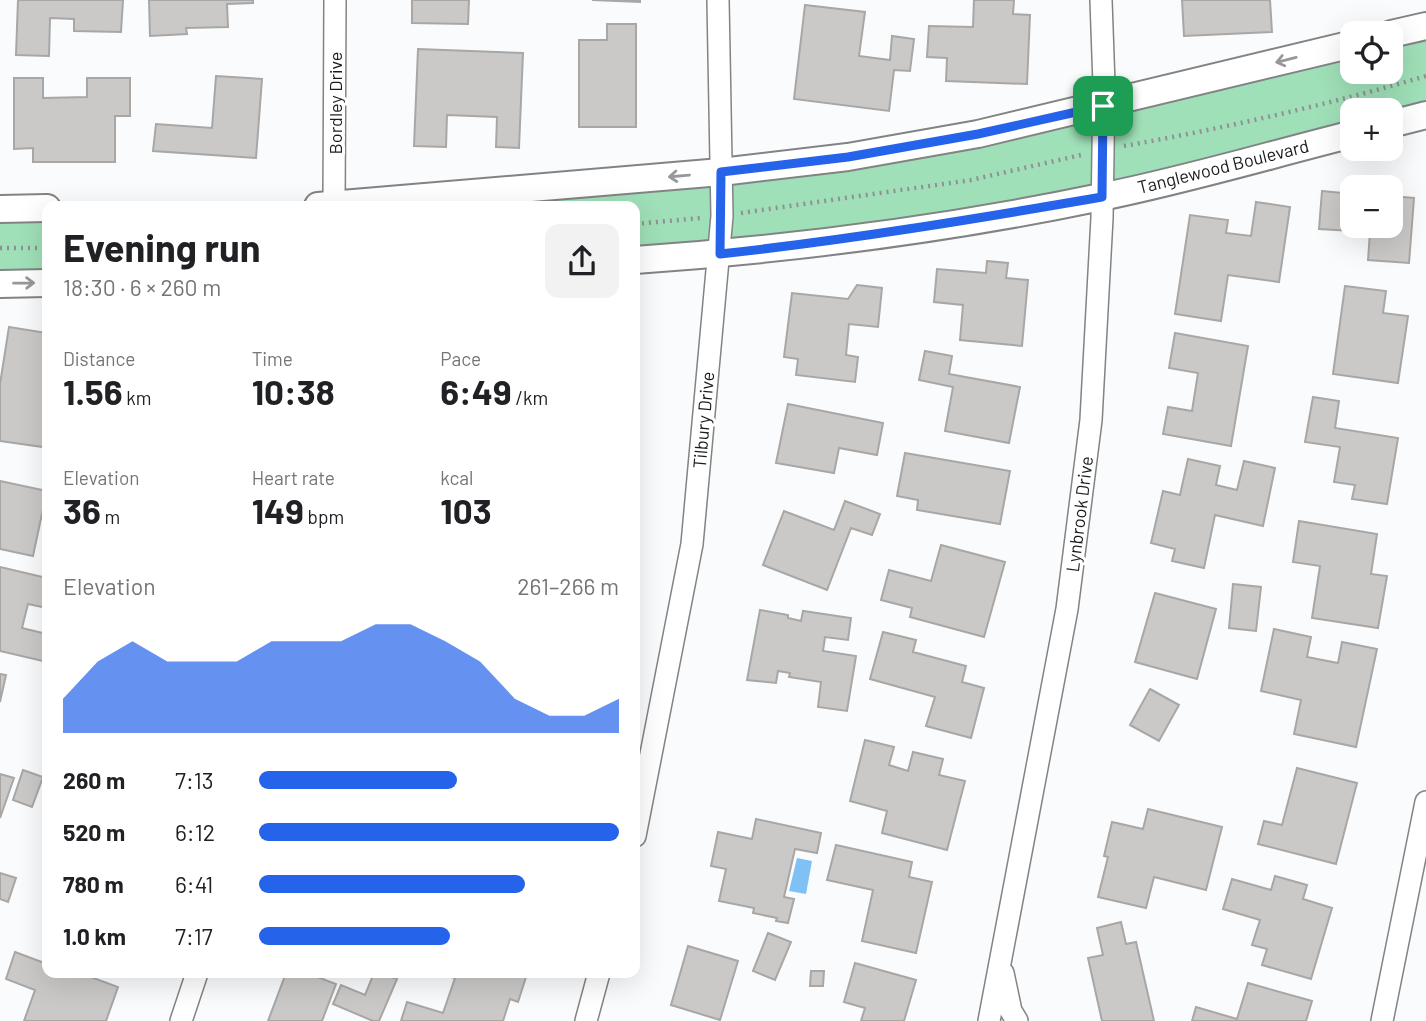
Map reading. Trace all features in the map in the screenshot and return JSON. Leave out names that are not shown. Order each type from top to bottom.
[{"type":"street","name":"Bordley Drive","points":[[334,201],[335,0]]},
{"type":"street","name":"Tilbury Drive","points":[[640,810],[692,544],[720,254],[722,216],[718,0]]},
{"type":"street","name":"Lynbrook Drive","points":[[989,1021],[1067,609],[1091,421],[1101,268],[1104,150],[1101,0]]},
{"type":"street","points":[[1403,31],[1426,26]]},
{"type":"street","points":[[391,201],[721,172],[848,157],[978,134],[1340,47]]},
{"type":"street","points":[[1403,121],[1426,115]]},
{"type":"street","name":"Tanglewood Boulevard","points":[[640,260],[809,244],[951,224],[1102,197],[1340,137]]},
{"type":"street","points":[[0,209],[42,208]]},
{"type":"street","points":[[0,284],[42,283]]},
{"type":"street","points":[[1382,1021],[1426,802]]},
{"type":"street","points":[[1001,964],[1011,1011],[1017,1021]]},
{"type":"street","points":[[181,1021],[195,978]]},
{"type":"street","points":[[586,1021],[598,978]]},
{"type":"path","points":[[640,224],[722,216],[971,180],[1104,150],[1197,133],[1426,76]]},
{"type":"path","points":[[0,248],[42,248]]},
{"type":"green space","points":[[1426,36],[1426,108],[1403,114],[1403,98],[1340,98],[1340,130],[1110,187],[917,221],[640,251],[640,201],[498,201],[709,182],[1340,58],[1340,84],[1403,84],[1403,42]]},
{"type":"green space","points":[[0,216],[42,216],[42,276],[0,277]]},
{"type":"water","points":[[797,858],[812,861],[806,894],[789,891]]},
{"type":"building","points":[[18,0],[123,0],[121,32],[74,31],[74,19],[50,18],[49,56],[16,55]]},
{"type":"building","points":[[149,0],[253,0],[253,3],[227,4],[228,27],[186,28],[187,34],[150,36]]},
{"type":"building","points":[[412,0],[469,0],[468,24],[412,23]]},
{"type":"building","points":[[592,0],[640,0],[640,2]]},
{"type":"building","points":[[974,0],[1014,0],[1013,14],[1030,15],[1027,84],[946,81],[947,58],[927,57],[929,26],[973,27]]},
{"type":"building","points":[[1182,0],[1270,0],[1272,32],[1184,36]]},
{"type":"building","points":[[805,5],[865,12],[859,56],[890,60],[892,36],[914,39],[910,71],[894,70],[889,111],[794,99]]},
{"type":"building","points":[[607,24],[636,24],[636,127],[579,127],[579,40],[607,40]]},
{"type":"building","points":[[418,49],[523,53],[519,148],[496,147],[497,117],[447,115],[446,147],[414,146]]},
{"type":"building","points":[[216,76],[262,79],[256,158],[153,151],[156,124],[212,128]]},
{"type":"building","points":[[14,78],[43,78],[43,98],[87,97],[87,78],[130,78],[130,116],[115,116],[115,162],[33,162],[33,148],[14,149]]},
{"type":"building","points":[[1322,191],[1340,193],[1340,230],[1319,229]]},
{"type":"building","points":[[1403,197],[1414,198],[1409,263],[1368,260],[1370,238],[1403,238]]},
{"type":"building","points":[[1256,202],[1290,207],[1279,282],[1228,275],[1221,321],[1175,314],[1190,215],[1228,220],[1226,233],[1251,236]]},
{"type":"building","points":[[987,261],[1008,263],[1006,278],[1028,280],[1022,346],[960,340],[963,305],[934,302],[937,269],[986,273]]},
{"type":"building","points":[[857,285],[882,288],[878,327],[849,324],[846,355],[858,357],[855,382],[796,375],[798,359],[784,357],[792,293],[848,299]]},
{"type":"building","points":[[1345,286],[1386,291],[1383,313],[1408,316],[1398,383],[1333,374]]},
{"type":"building","points":[[9,327],[42,332],[42,447],[0,441],[0,384]]},
{"type":"building","points":[[1175,333],[1248,346],[1231,446],[1163,434],[1168,407],[1192,411],[1198,373],[1169,368]]},
{"type":"building","points":[[925,351],[952,356],[949,374],[1020,387],[1009,443],[945,431],[953,387],[919,380]]},
{"type":"building","points":[[1313,397],[1339,401],[1335,428],[1398,438],[1387,504],[1352,499],[1355,485],[1334,482],[1340,447],[1305,442]]},
{"type":"building","points":[[788,404],[883,423],[877,455],[839,448],[834,473],[776,463]]},
{"type":"building","points":[[905,453],[1010,471],[1000,524],[917,510],[918,500],[897,496]]},
{"type":"building","points":[[1188,459],[1220,466],[1216,485],[1237,490],[1244,461],[1275,468],[1263,526],[1215,515],[1204,568],[1172,561],[1175,549],[1151,543],[1163,491],[1180,495]]},
{"type":"building","points":[[0,481],[42,490],[42,514],[33,556],[0,549]]},
{"type":"building","points":[[845,501],[880,514],[872,535],[851,528],[827,590],[763,565],[784,511],[834,530]]},
{"type":"building","points":[[1299,521],[1377,534],[1371,574],[1387,576],[1378,628],[1312,618],[1320,566],[1293,562]]},
{"type":"building","points":[[941,545],[1005,562],[984,637],[910,617],[912,608],[881,600],[889,570],[931,581]]},
{"type":"building","points":[[0,567],[42,577],[42,607],[28,604],[22,628],[42,633],[42,661],[0,651]]},
{"type":"building","points":[[1233,584],[1261,587],[1256,631],[1229,628]]},
{"type":"building","points":[[1155,593],[1216,609],[1197,679],[1135,662]]},
{"type":"building","points":[[760,610],[788,615],[788,618],[801,621],[803,611],[851,618],[848,640],[825,637],[823,651],[856,656],[847,711],[818,707],[821,682],[789,677],[790,673],[778,671],[776,683],[747,680]]},
{"type":"building","points":[[1274,629],[1311,637],[1307,657],[1338,663],[1342,642],[1377,649],[1356,747],[1294,734],[1301,700],[1261,691]]},
{"type":"building","points":[[883,632],[916,640],[913,652],[966,666],[962,682],[984,688],[971,738],[926,726],[935,697],[870,679]]},
{"type":"building","points":[[0,674],[6,675],[0,702]]},
{"type":"building","points":[[1150,689],[1179,705],[1159,741],[1130,725]]},
{"type":"building","points":[[865,740],[894,747],[889,765],[908,771],[913,752],[943,759],[939,775],[965,781],[947,850],[882,833],[887,811],[850,801]]},
{"type":"building","points":[[1297,768],[1357,783],[1336,864],[1258,844],[1264,821],[1282,825]]},
{"type":"building","points":[[23,770],[42,777],[32,807],[13,800]]},
{"type":"building","points":[[0,774],[14,778],[0,818]]},
{"type":"building","points":[[1148,809],[1222,827],[1206,890],[1154,877],[1146,908],[1098,897],[1108,857],[1104,856],[1112,822],[1143,829]]},
{"type":"building","points":[[756,819],[821,833],[817,853],[795,849],[784,897],[794,899],[788,923],[753,913],[754,908],[719,901],[726,869],[711,866],[718,832],[752,839]]},
{"type":"building","points":[[836,845],[912,862],[909,877],[932,882],[916,953],[862,941],[873,890],[827,880]]},
{"type":"building","points":[[0,873],[16,878],[8,902],[0,899]]},
{"type":"building","points":[[1275,876],[1307,885],[1303,899],[1332,908],[1311,979],[1262,965],[1267,949],[1252,945],[1260,920],[1223,909],[1232,879],[1271,890]]},
{"type":"building","points":[[1121,922],[1126,944],[1136,942],[1154,1021],[1102,1021],[1088,958],[1103,955],[1097,928]]},
{"type":"building","points":[[768,933],[791,942],[775,980],[753,971]]},
{"type":"building","points":[[688,946],[738,961],[720,1020],[671,1005]]},
{"type":"building","points":[[15,952],[42,962],[42,978],[94,978],[118,987],[106,1021],[24,1021],[35,990],[6,979]]},
{"type":"building","points":[[855,963],[916,980],[904,1021],[861,1021],[865,1008],[844,1002]]},
{"type":"building","points":[[811,971],[824,971],[823,986],[810,986]]},
{"type":"building","points":[[284,978],[320,978],[336,984],[322,1021],[268,1021]]},
{"type":"building","points":[[372,978],[397,979],[379,1021],[333,1004],[341,985],[365,995]]},
{"type":"building","points":[[455,978],[526,978],[518,1002],[510,999],[503,1021],[401,1021],[407,1002],[443,1013]]},
{"type":"building","points":[[1248,983],[1312,1001],[1306,1021],[1192,1021],[1196,1007],[1237,1019]]},
{"type":"route","points":[[1103,106],[1102,197],[951,224],[720,254],[721,172],[848,157],[978,134],[1103,106]]}]
